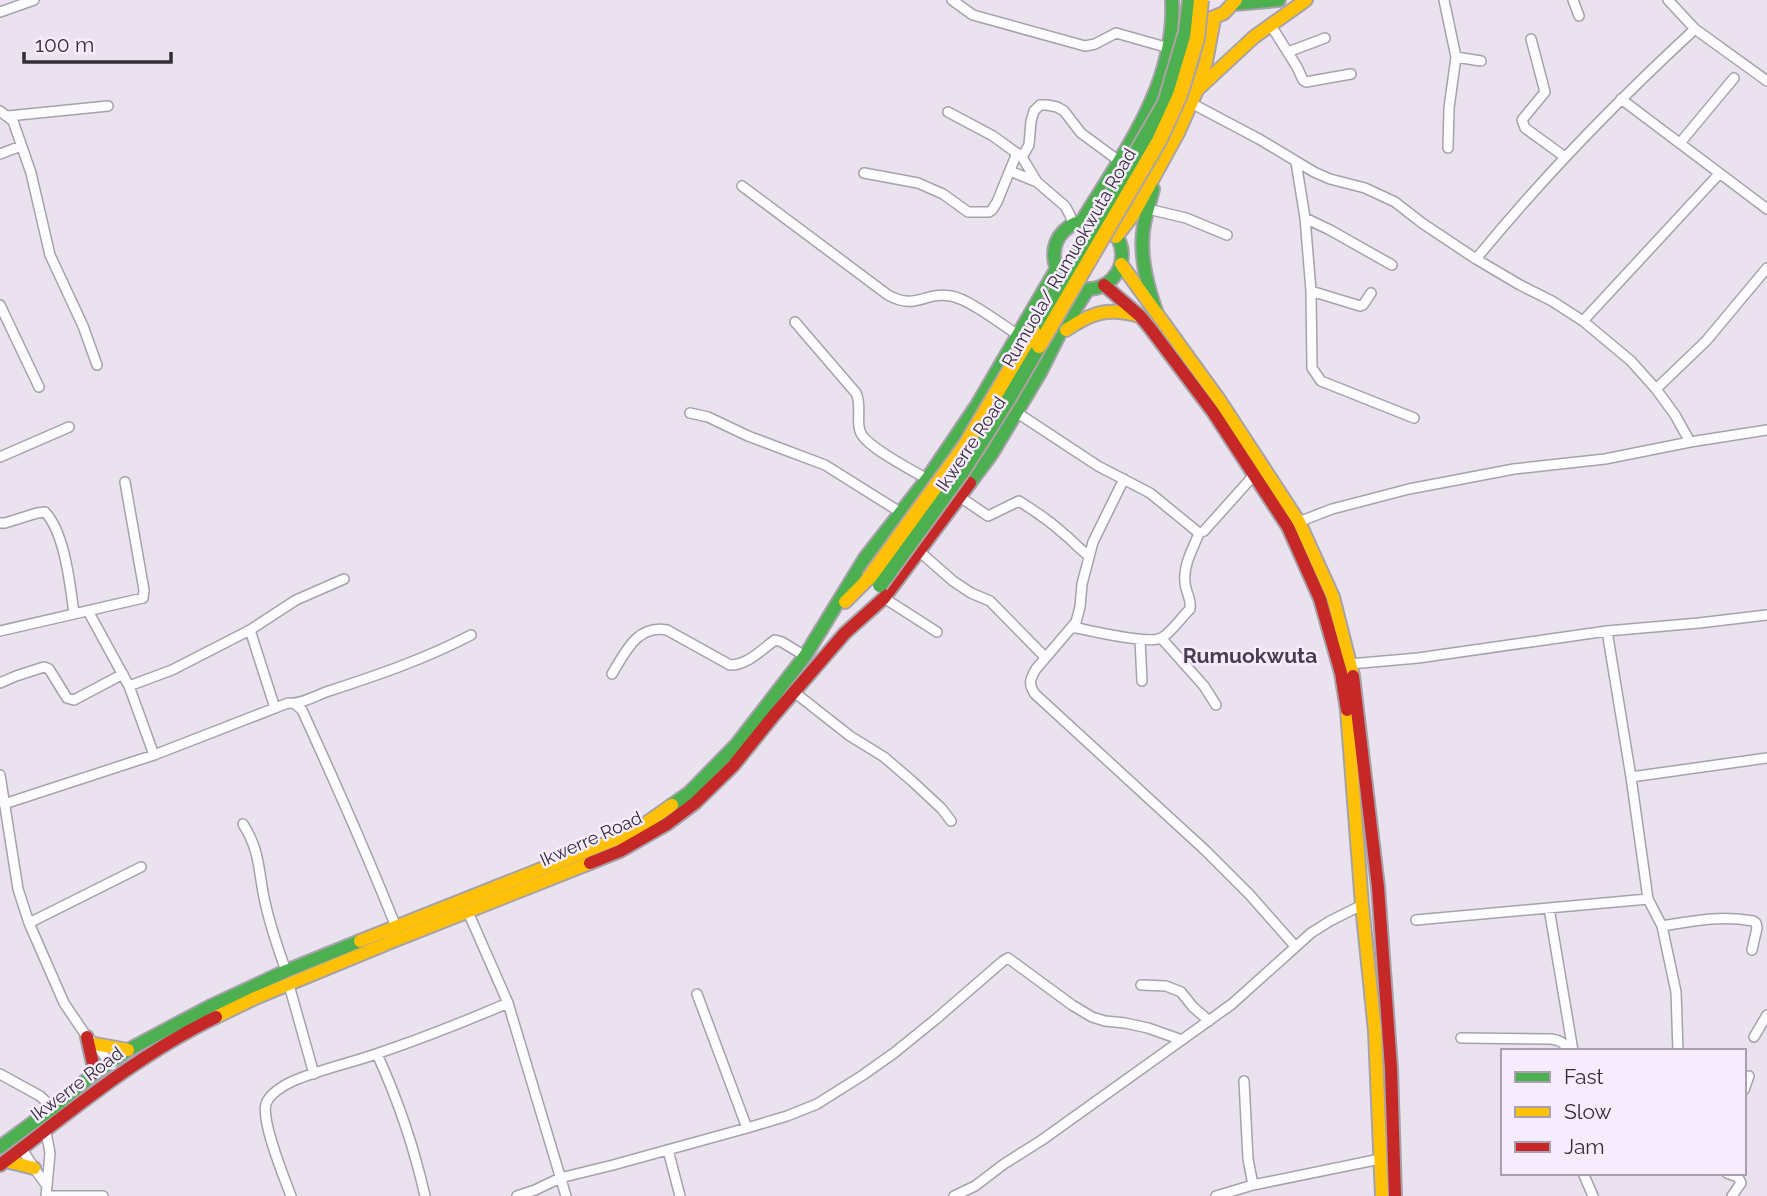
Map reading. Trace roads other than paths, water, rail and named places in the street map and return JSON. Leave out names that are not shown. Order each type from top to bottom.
[{"type":"main road","name":"Rumuola/ Rumuokwuta Road","points":[[878,587],[1003,383],[1164,103],[1186,32],[1191,0]]},
{"type":"main road","name":"Rumuola/ Rumuokwuta Road","points":[[878,587],[962,472],[1007,401],[1159,141],[1180,95],[1197,38],[1201,0]]},
{"type":"main road","points":[[1172,1],[1181,12],[1192,18],[1205,20],[1224,14],[1235,2],[1279,0]]},
{"type":"main road","points":[[1194,96],[1270,24],[1306,0]]},
{"type":"main road","points":[[1077,223],[1100,224],[1106,227],[1116,237],[1122,250],[1121,264],[1115,277],[1097,288],[1087,289],[1070,284],[1057,268],[1055,247],[1062,234],[1077,223],[1119,162],[1144,119],[1156,92],[1168,48],[1173,23],[1172,1]]},
{"type":"main road","points":[[1116,237],[1133,215],[1178,133],[1206,62],[1214,19]]},
{"type":"main road","points":[[1157,314],[1145,275],[1143,231],[1158,168]]},
{"type":"main road","points":[[1121,264],[1228,412],[1294,524],[1333,597],[1356,698],[1378,887],[1391,1068],[1395,1196]]},
{"type":"main road","name":"Ikwerre Road","points":[[0,1147],[95,1073],[115,1069],[155,1050],[255,998],[287,978],[396,927],[632,833],[689,793],[743,737],[805,656],[865,558],[927,479],[977,405],[1057,268]]},
{"type":"main road","points":[[1104,285],[1140,316],[1294,524],[1321,599],[1341,673],[1348,718],[1362,905],[1375,1031],[1382,1196]]},
{"type":"main road","name":"Ikwerre Road","points":[[3,1163],[68,1113],[115,1069],[128,1050],[209,1007],[393,941],[620,851],[667,824],[695,803],[733,766],[845,633],[878,587],[920,552],[991,455],[1087,289]]},
{"type":"main road","points":[[1059,335],[1080,320],[1101,312],[1126,311],[1140,316]]},
{"type":"main road","points":[[830,619],[878,587]]},
{"type":"main road","points":[[95,1073],[91,1041],[128,1050]]},
{"type":"main road","points":[[3,1163],[34,1168]]},
{"type":"street","points":[[0,12],[34,0]]},
{"type":"street","points":[[952,0],[973,15],[1075,43],[1092,46],[1116,33],[1168,48]]},
{"type":"street","points":[[1444,0],[1455,57],[1448,148]]},
{"type":"street","points":[[1573,0],[1580,16]]},
{"type":"street","points":[[1668,0],[1695,29],[1767,82]]},
{"type":"street","points":[[1270,24],[1306,82],[1351,75]]},
{"type":"street","points":[[1476,259],[1565,157],[1695,29]]},
{"type":"street","points":[[1288,52],[1325,38]]},
{"type":"street","points":[[1531,39],[1545,92],[1522,123],[1524,128],[1565,157]]},
{"type":"street","points":[[1455,57],[1481,61]]},
{"type":"street","points":[[1680,143],[1734,78]]},
{"type":"street","points":[[1194,96],[1296,162],[1330,179],[1365,188],[1395,202],[1476,259],[1583,321],[1632,362],[1656,389],[1690,442]]},
{"type":"street","points":[[1621,99],[1767,209]]},
{"type":"street","points":[[864,173],[918,183],[943,194],[968,212],[989,212],[997,202],[1019,155],[1029,145],[1031,116],[1040,106],[1047,105],[1064,111],[1081,133],[1119,162]]},
{"type":"street","points":[[4,113],[108,106]]},
{"type":"street","points":[[948,112],[993,136],[1019,155],[1037,182],[1065,206],[1077,223]]},
{"type":"street","points":[[4,113],[13,121],[31,173],[50,255],[83,326],[97,365]]},
{"type":"street","points":[[0,154],[21,146]]},
{"type":"street","points":[[1296,162],[1305,218],[1311,291],[1312,368],[1315,375],[1321,381],[1414,418]]},
{"type":"street","points":[[1010,171],[1037,182]]},
{"type":"street","points":[[1583,321],[1719,174]]},
{"type":"street","points":[[743,186],[899,302],[911,303],[936,295],[951,296],[1018,335]]},
{"type":"street","points":[[1148,209],[1186,218],[1227,235]]},
{"type":"street","points":[[1305,218],[1392,265]]},
{"type":"street","points":[[1656,389],[1706,341],[1767,268]]},
{"type":"street","points":[[1311,291],[1360,306],[1371,293]]},
{"type":"street","points":[[0,305],[39,387]]},
{"type":"street","points":[[795,322],[856,393],[859,399],[860,432],[863,437],[878,450],[927,479]]},
{"type":"street","points":[[1016,412],[1098,466],[1150,493],[1199,533]]},
{"type":"street","points":[[690,413],[708,417],[748,436],[825,465],[900,512]]},
{"type":"street","points":[[0,457],[69,427]]},
{"type":"street","points":[[1294,524],[1332,509],[1409,489],[1514,469],[1605,458],[1767,430]]},
{"type":"street","points":[[1199,533],[1205,531],[1255,474]]},
{"type":"street","points":[[1124,479],[1093,542],[1076,622],[1036,669],[1030,687],[1206,851],[1295,946]]},
{"type":"street","points":[[0,631],[143,598],[125,482]]},
{"type":"street","points":[[960,497],[988,516],[1019,501],[1048,520],[1089,556]]},
{"type":"street","points":[[0,523],[37,513],[45,512],[48,515],[64,554],[75,613]]},
{"type":"street","points":[[1072,627],[1154,641],[1162,639],[1190,609],[1184,572],[1199,533]]},
{"type":"street","points":[[920,552],[953,581],[990,601],[1045,657]]},
{"type":"street","points":[[129,686],[172,670],[250,630],[296,600],[344,579]]},
{"type":"street","points":[[878,587],[937,632]]},
{"type":"street","points":[[88,611],[129,686],[154,755]]},
{"type":"street","points":[[1350,664],[1418,658],[1607,631],[1767,615]]},
{"type":"street","points":[[612,674],[630,645],[650,630],[659,629],[667,630],[730,665],[746,662],[775,640],[805,656]]},
{"type":"street","points":[[250,630],[275,708]]},
{"type":"street","points":[[1607,631],[1648,899],[1662,926],[1676,992],[1678,1049]]},
{"type":"street","points":[[4,804],[154,755],[288,703],[295,704],[377,676],[471,635]]},
{"type":"street","points":[[1140,639],[1142,681]]},
{"type":"street","points":[[1162,639],[1204,686],[1216,705]]},
{"type":"street","points":[[0,683],[44,667],[49,669],[67,698],[74,700],[123,674]]},
{"type":"street","points":[[794,692],[850,736],[884,757],[942,809],[951,821]]},
{"type":"street","points":[[295,704],[302,710],[334,779],[396,927]]},
{"type":"street","points":[[1631,777],[1767,758]]},
{"type":"street","points":[[0,775],[18,888],[29,923],[64,1003],[115,1069]]},
{"type":"street","points":[[243,824],[258,856],[267,909],[313,1074]]},
{"type":"street","points":[[29,923],[141,867]]},
{"type":"street","points":[[1416,919],[1648,899]]},
{"type":"street","points":[[954,1196],[975,1191],[1232,1004],[1295,946],[1330,921],[1362,905]]},
{"type":"street","points":[[1549,908],[1573,1049]]},
{"type":"street","points":[[468,912],[508,1003],[566,1196]]},
{"type":"street","points":[[1662,926],[1707,919],[1736,918],[1753,921],[1757,928],[1752,950]]},
{"type":"street","points":[[517,1196],[560,1178],[747,1128],[817,1104],[863,1075],[936,1019],[1008,958],[1092,1017],[1148,1028],[1182,1040]]},
{"type":"street","points":[[1142,985],[1166,986],[1181,992],[1193,1007],[1209,1020]]},
{"type":"street","points":[[697,994],[747,1128]]},
{"type":"street","points":[[291,1196],[264,1113],[267,1101],[274,1093],[291,1081],[377,1054],[508,1003]]},
{"type":"street","points":[[1754,1037],[1767,1015]]},
{"type":"street","points":[[1461,1038],[1551,1039],[1560,1041],[1566,1049]]},
{"type":"street","points":[[377,1054],[393,1088],[417,1160],[425,1196]]},
{"type":"street","points":[[0,1073],[40,1096],[53,1108]]},
{"type":"street","points":[[1746,1084],[1749,1076]]},
{"type":"street","points":[[1244,1081],[1248,1159],[1253,1185]]},
{"type":"street","points":[[46,1132],[50,1153],[46,1196],[103,1196]]},
{"type":"street","points":[[22,1149],[47,1186]]},
{"type":"street","points":[[668,1150],[680,1196]]},
{"type":"street","points":[[1216,1196],[1253,1185],[1380,1159]]},
{"type":"street","points":[[1584,1175],[1593,1196]]},
{"type":"street","points":[[1732,1175],[1738,1177],[1741,1183],[1732,1196]]},
{"type":"district","name":"Rumuokwuta","points":[[1250,656]]}]
